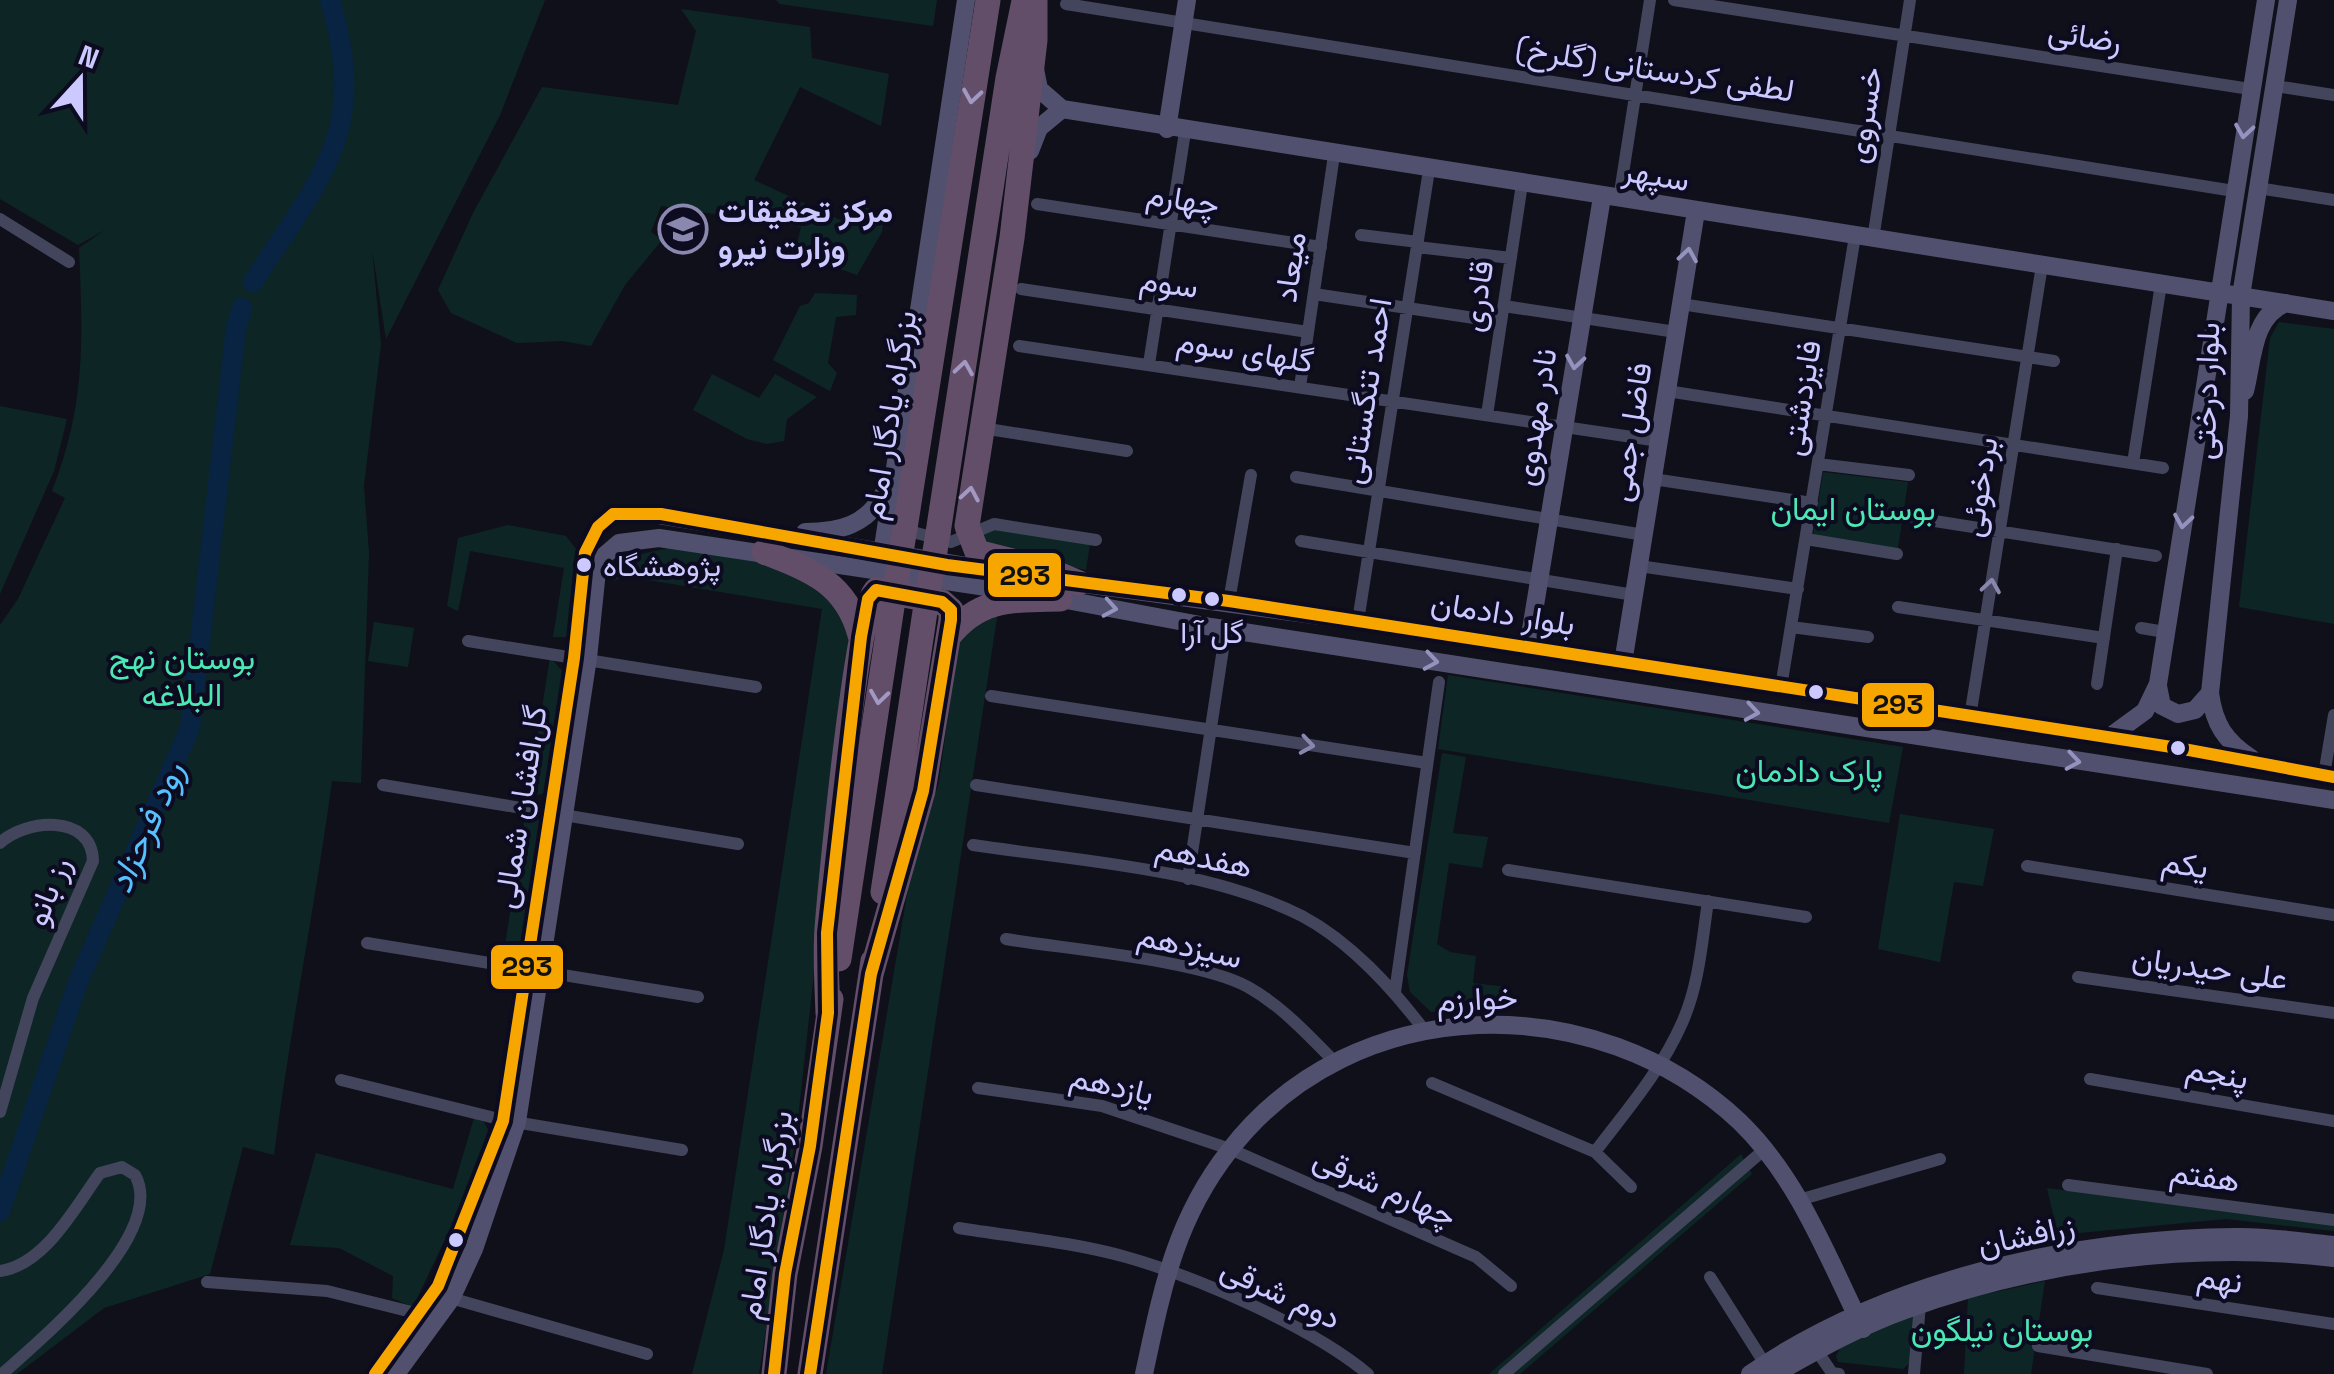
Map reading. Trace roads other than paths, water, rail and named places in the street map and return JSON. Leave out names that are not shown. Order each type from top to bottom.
[{"type":"highway","name":"بزرگراه یادگار امام","points":[[774,1374],[785,1274],[810,1146],[893,600],[894,526],[988,0]]},
{"type":"highway","name":"بزرگراه یادگار امام","points":[[810,1374],[1008,78],[1024,0]]},
{"type":"highway","points":[[1035,0],[1027,201],[967,516],[969,535],[977,552],[1051,571],[1070,591]]},
{"type":"highway","points":[[767,542],[826,579],[850,606],[861,637]]},
{"type":"highway","points":[[828,1013],[827,932],[861,637],[868,599],[876,590],[948,605],[949,636],[923,791],[871,974]]},
{"type":"highway","points":[[949,636],[972,612],[993,601],[1070,591]]},
{"type":"main road","points":[[882,554],[894,526],[891,479],[966,0]]},
{"type":"main road","points":[[1176,130],[1187,0]]},
{"type":"main road","name":"بلوار درختی","points":[[2108,738],[2145,712],[2158,684],[2266,0]]},
{"type":"main road","name":"بلوار درختی","points":[[2262,765],[2226,740],[2210,693],[2239,416],[2241,296],[2288,0]]},
{"type":"main road","points":[[1027,201],[1039,128],[1062,110],[1036,81],[1035,40]]},
{"type":"main road","name":"سپهر","points":[[1062,110],[2286,304]]},
{"type":"main road","name":"نادر مهدوی","points":[[1528,648],[1582,316],[1610,198]]},
{"type":"main road","name":"فاضل جمی","points":[[1623,663],[1696,212]]},
{"type":"main road","points":[[2228,232],[2250,235]]},
{"type":"main road","points":[[2239,416],[2259,330],[2270,311],[2286,304],[2334,311]]},
{"type":"main road","points":[[2207,366],[2222,340],[2231,343],[2238,363]]},
{"type":"main road","points":[[767,542],[855,524],[874,509],[891,479]]},
{"type":"main road","name":"گل‌افشان شمالی","points":[[581,658],[585,553],[598,527],[612,514],[661,514]]},
{"type":"main road","points":[[659,538],[661,514]]},
{"type":"main road","name":"بلوار دادمان","points":[[661,514],[767,542],[1070,591],[1229,602],[2108,738],[2329,776]]},
{"type":"main road","name":"بلوار دادمان","points":[[659,538],[767,542],[882,554],[1070,591],[1226,629],[2334,800]]},
{"type":"main road","name":"گل‌افشان شمالی","points":[[396,1374],[443,1294],[467,1220],[510,1121],[598,560],[618,543],[659,538]]},
{"type":"main road","points":[[2158,684],[2162,706],[2178,714],[2195,710],[2210,693]]},
{"type":"main road","name":"خوارزم","points":[[1144,1374],[1165,1270],[1190,1211],[1230,1149],[1274,1106],[1335,1062],[1424,1031],[1479,1024],[1578,1032],[1660,1064],[1702,1090],[1765,1148],[1798,1200],[1860,1323]]},
{"type":"main road","name":"زرافشان","points":[[1765,1371],[1817,1351],[1898,1297],[2060,1256],[2238,1236],[2334,1245]]},
{"type":"main road","name":"زرافشان","points":[[1765,1371],[1860,1323],[2029,1276],[2150,1256],[2237,1250],[2334,1258]]},
{"type":"main road","name":"گل‌افشان شمالی","points":[[375,1374],[420,1314],[443,1294]]},
{"type":"street","points":[[1610,198],[1635,94],[1650,0]]},
{"type":"street","name":"رضائی","points":[[1674,0],[2250,89]]},
{"type":"street","name":"خسروی","points":[[1864,238],[1889,134],[1910,0]]},
{"type":"street","name":"لطفی کردستانی (گلرخ)","points":[[1066,4],[2234,191]]},
{"type":"street","points":[[2275,86],[2334,95]]},
{"type":"street","points":[[1149,364],[1171,225],[1176,130]]},
{"type":"street","name":"میعاد","points":[[1300,387],[1334,155]]},
{"type":"street","name":"احمد تنگستانی","points":[[1358,621],[1429,170]]},
{"type":"street","name":"قادری","points":[[1487,415],[1522,184]]},
{"type":"street","points":[[2258,188],[2334,200]]},
{"type":"street","name":"چهارم","points":[[1027,201],[1321,247]]},
{"type":"street","points":[[0,219],[69,262]]},
{"type":"street","points":[[1361,235],[1511,258]]},
{"type":"street","name":"فایزدشتی","points":[[1782,687],[1840,328],[1864,238]]},
{"type":"street","name":"بردخوئی","points":[[1970,717],[2042,265]]},
{"type":"street","points":[[2133,463],[2161,284]]},
{"type":"street","name":"سوم","points":[[1021,288],[1308,332]]},
{"type":"street","points":[[1314,294],[1501,322]]},
{"type":"street","points":[[1680,304],[2054,361]]},
{"type":"street","points":[[1504,306],[1676,332]]},
{"type":"street","name":"گلهای سوم","points":[[1019,346],[1659,441]]},
{"type":"street","points":[[1667,391],[2163,468]]},
{"type":"street","points":[[982,428],[1127,451]]},
{"type":"street","points":[[1818,464],[1909,475]]},
{"type":"street","points":[[1229,602],[1251,475]]},
{"type":"street","points":[[1296,478],[1644,535]]},
{"type":"street","points":[[1652,479],[1812,503]]},
{"type":"street","points":[[1903,516],[2156,556]]},
{"type":"street","points":[[894,526],[951,542],[994,524],[1096,540]]},
{"type":"street","points":[[1806,539],[1897,554]]},
{"type":"street","points":[[1300,541],[1634,595]]},
{"type":"street","points":[[2097,684],[2117,550]]},
{"type":"street","points":[[1638,566],[1798,590]]},
{"type":"street","points":[[1898,607],[2104,638]]},
{"type":"street","points":[[1791,627],[1868,637]]},
{"type":"street","points":[[2141,628],[2165,632]]},
{"type":"street","points":[[1188,879],[1226,629]]},
{"type":"street","points":[[468,641],[756,687]]},
{"type":"street","points":[[1395,992],[1439,682]]},
{"type":"street","points":[[991,696],[1427,763]]},
{"type":"street","points":[[2329,776],[2334,715]]},
{"type":"street","points":[[976,785],[1414,853]]},
{"type":"street","points":[[383,786],[738,844]]},
{"type":"street","name":"رز بانو","points":[[0,843],[11,832],[42,824],[77,832],[93,852],[32,998],[0,1112]]},
{"type":"street","name":"هفدهم","points":[[972,844],[1188,879],[1254,895],[1305,918],[1395,992],[1424,1031]]},
{"type":"street","name":"یکم","points":[[2027,866],[2334,915]]},
{"type":"street","points":[[1508,870],[1806,917]]},
{"type":"street","points":[[1595,1152],[1660,1064],[1683,1021],[1698,974],[1708,902]]},
{"type":"street","name":"سیزدهم","points":[[1006,939],[1203,972],[1244,984],[1280,1007],[1335,1062]]},
{"type":"street","points":[[367,943],[698,997]]},
{"type":"street","name":"علی حیدریان","points":[[2078,977],[2334,1013]]},
{"type":"street","name":"پنجم","points":[[2090,1079],[2334,1121]]},
{"type":"street","points":[[341,1080],[510,1121],[682,1150]]},
{"type":"street","points":[[1432,1083],[1595,1152],[1631,1188]]},
{"type":"street","name":"یازدهم","points":[[978,1088],[1102,1106],[1230,1149]]},
{"type":"street","points":[[1504,1374],[1765,1148]]},
{"type":"street","name":"چهارم شرقی","points":[[1230,1149],[1476,1256],[1512,1286]]},
{"type":"street","points":[[1798,1200],[1940,1159]]},
{"type":"street","points":[[0,1271],[14,1269],[44,1244],[72,1215],[100,1173],[114,1166],[135,1175],[139,1197],[120,1250],[65,1320],[2,1374]]},
{"type":"street","name":"هفتم","points":[[2068,1186],[2334,1220]]},
{"type":"street","points":[[959,1228],[1124,1256],[1165,1270]]},
{"type":"street","name":"دوم شرقی","points":[[1165,1270],[1342,1352],[1368,1374]]},
{"type":"street","points":[[1710,1277],[1765,1371]]},
{"type":"street","points":[[208,1282],[326,1291],[420,1314]]},
{"type":"street","name":"نهم","points":[[2097,1288],[2334,1324]]},
{"type":"street","points":[[443,1294],[646,1354]]},
{"type":"street","points":[[1914,1374],[1920,1305]]},
{"type":"street","points":[[2038,1346],[2207,1374]]},
{"type":"street","points":[[1817,1351],[1832,1374],[1839,1374]]},
{"type":"waterway","name":"رود فرحزاد","points":[[253,282],[317,182],[332,152],[341,120],[341,46],[330,0]]},
{"type":"waterway","name":"رود فرحزاد","points":[[0,1211],[78,982],[190,728],[236,328],[242,308]]},
{"type":"place","name":"مرکز تحقیقات وزارت نیرو","points":[[683,229]]},
{"type":"place","name":"پژوهشگاه","points":[[584,565]]},
{"type":"place","name":"گل آرا","points":[[1212,599]]},
{"type":"park label","name":"بوستان ایمان","points":[[1853,509]]},
{"type":"park label","name":"بوستان نهج البلاغه","points":[[182,676]]},
{"type":"park label","name":"پارک دادمان","points":[[1809,771]]},
{"type":"park label","name":"بوستان نیلگون","points":[[2002,1330]]}]
